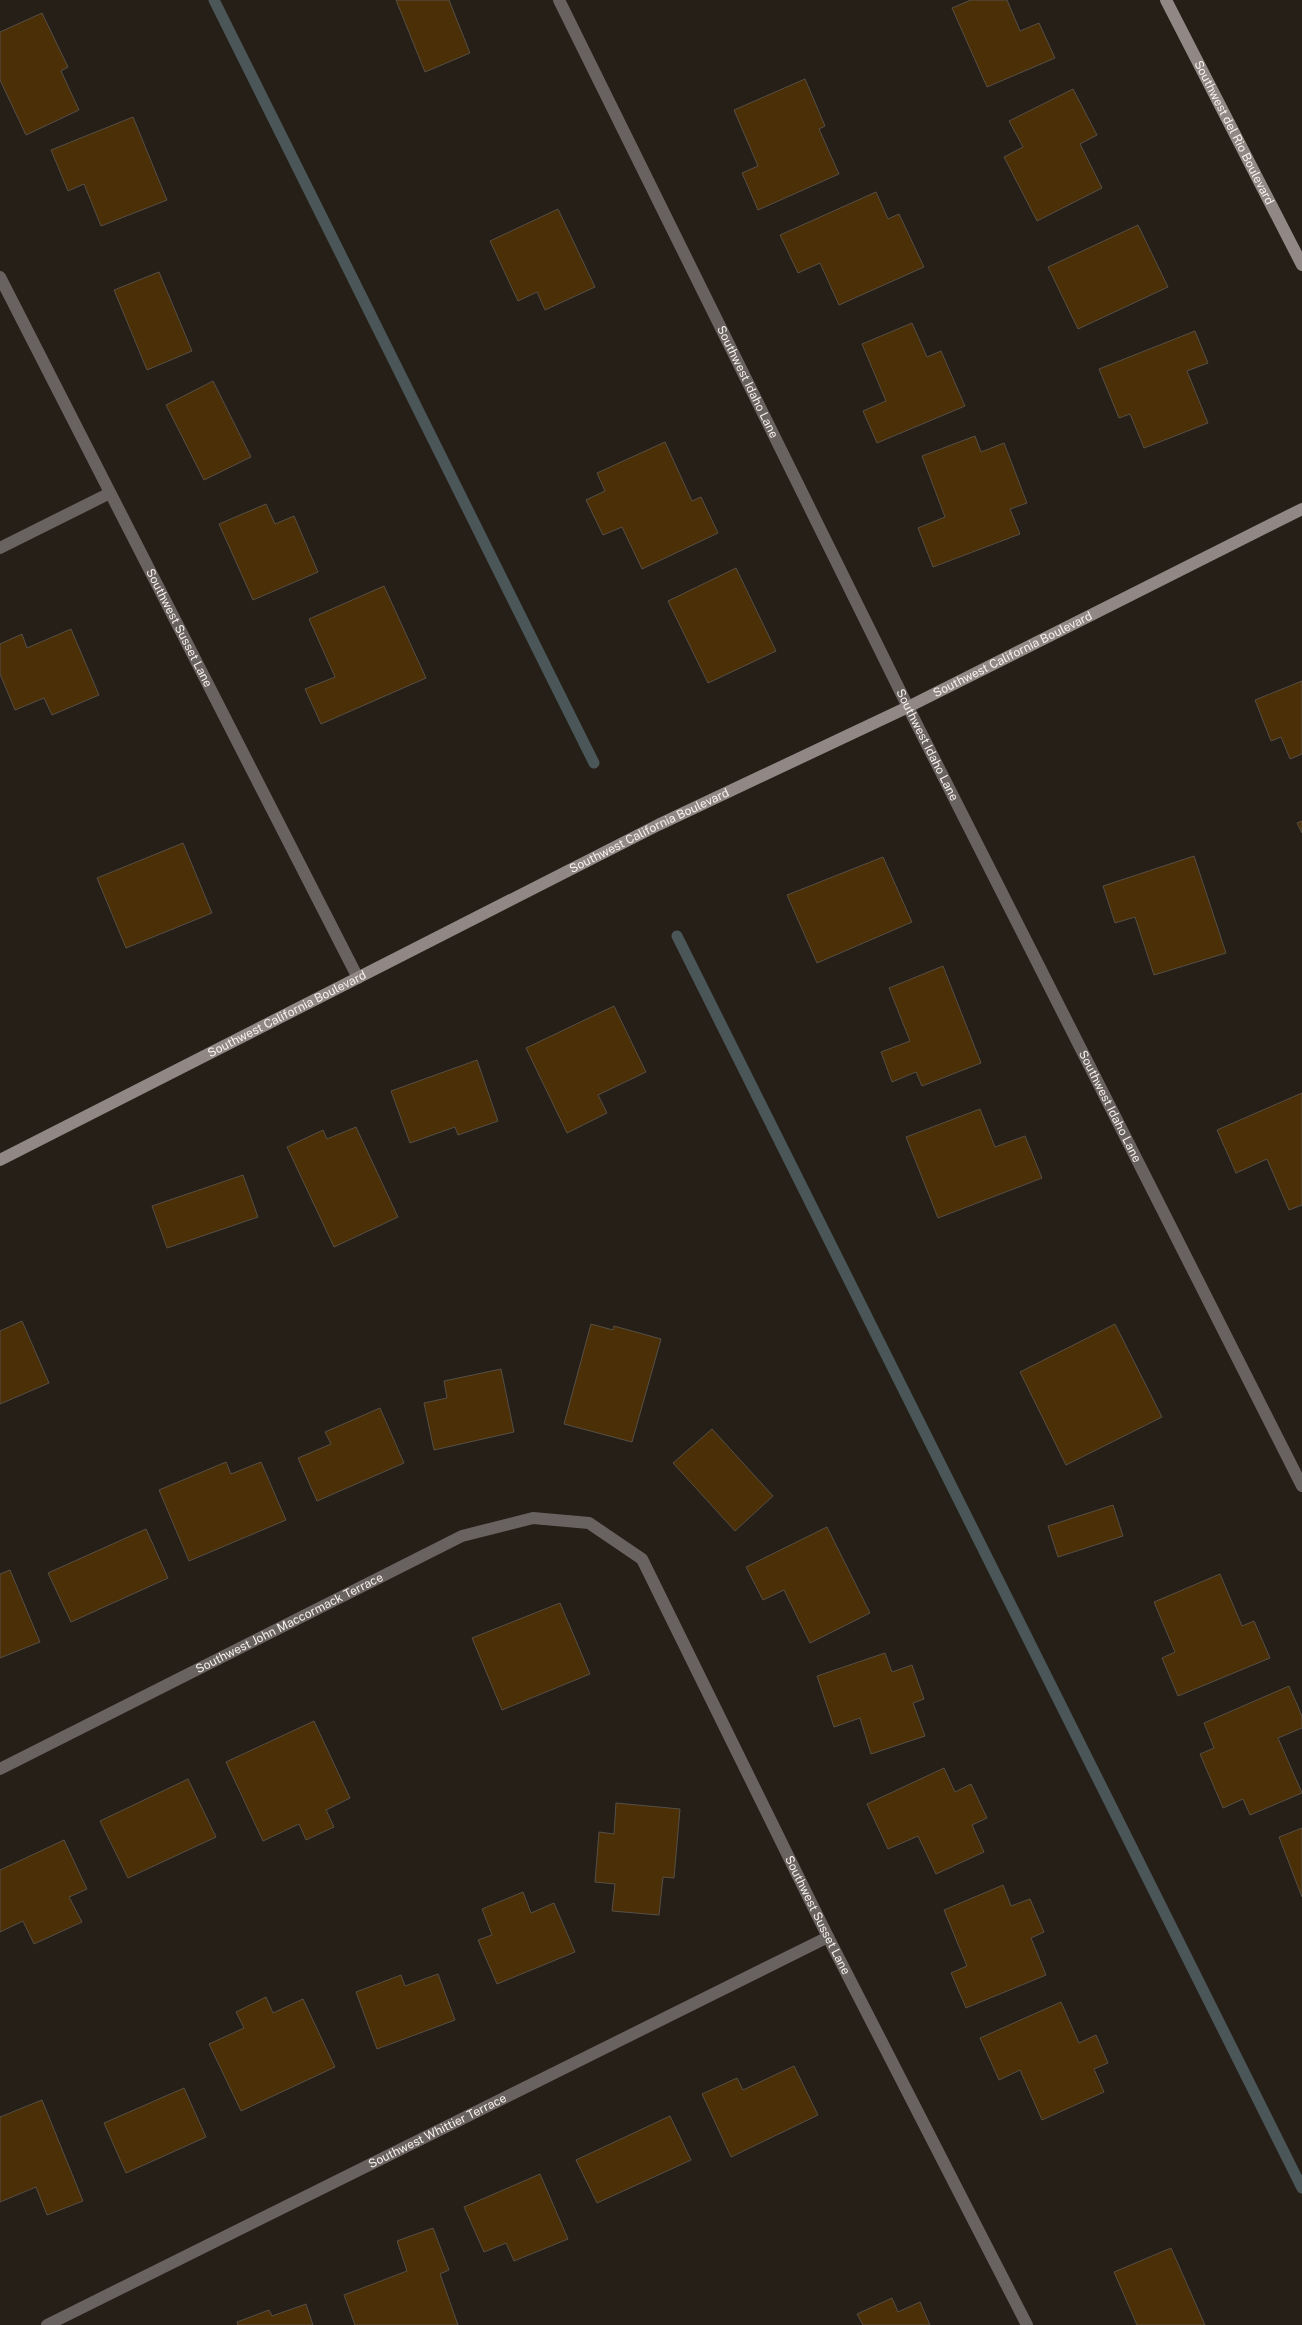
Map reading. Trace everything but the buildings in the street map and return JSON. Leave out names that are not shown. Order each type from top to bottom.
[{"type":"street","name":"Southwest Idaho Lane","points":[[559,0],[908,707],[1302,1486]]},
{"type":"street","name":"Southwest del Rio Boulevard","points":[[1166,0],[1302,265]]},
{"type":"street","name":"Southwest Susset Lane","points":[[0,277],[358,978]]},
{"type":"street","points":[[0,548],[110,493]]},
{"type":"street","name":"Southwest California Boulevard","points":[[0,1160],[658,825],[908,707],[1302,509]]},
{"type":"street","name":"Southwest John Maccormack Terrace","points":[[0,1769],[462,1536],[533,1518],[589,1523]]},
{"type":"street","name":"Southwest Susset Lane","points":[[589,1523],[642,1559],[828,1937],[1027,2325]]},
{"type":"street","name":"Southwest Whittier Terrace","points":[[47,2325],[828,1937]]},
{"type":"waterway","points":[[214,0],[594,763]]},
{"type":"waterway","points":[[677,936],[1302,2188]]}]
